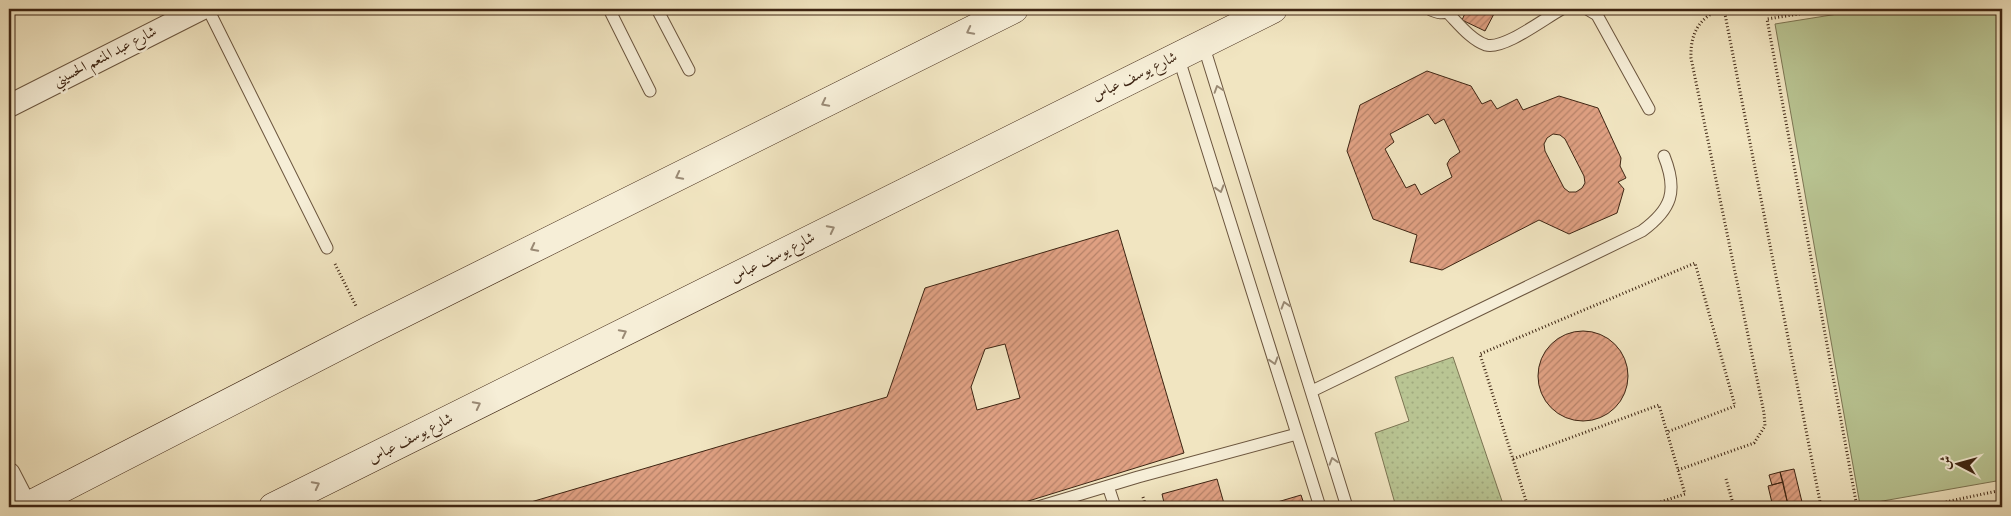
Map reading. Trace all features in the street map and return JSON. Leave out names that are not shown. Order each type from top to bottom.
[{"type":"main road","points":[[26,507],[368,331],[1014,9]]},
{"type":"main road","name":"شارع يوسف عباس","points":[[273,507],[1270,10]]},
{"type":"street","name":"شارع عبد المنعم الحسيني","points":[[9,106],[201,9]]},
{"type":"street","points":[[9,474],[26,507]]},
{"type":"lane","points":[[208,9],[327,248]]},
{"type":"lane","points":[[610,9],[650,90]]},
{"type":"lane","points":[[657,9],[689,70]]},
{"type":"lane","points":[[1429,9],[1437,13],[1449,11],[1476,39],[1485,45],[1494,46],[1506,42],[1562,9]]},
{"type":"lane","points":[[1587,9],[1596,15],[1648,109]]},
{"type":"lane","points":[[1203,44],[1347,507]]},
{"type":"lane","points":[[1178,56],[1320,507]]},
{"type":"lane","points":[[1312,390],[1642,231],[1660,218],[1670,198],[1672,176],[1664,156]]},
{"type":"lane","points":[[1038,507],[1296,434]]},
{"type":"lane","points":[[1108,486],[1114,507]]},
{"type":"path","points":[[1678,470],[1754,443],[1765,426],[1762,403],[1691,58],[1692,41],[1697,26],[1714,10],[1723,9],[1821,507]]},
{"type":"path","points":[[1831,9],[1767,19],[1857,507]]},
{"type":"path","points":[[327,248],[368,331]]},
{"type":"path","points":[[1528,507],[1480,354],[1695,263],[1735,406],[1666,432]]},
{"type":"path","points":[[1513,459],[1659,405],[1685,494],[1645,507]]},
{"type":"path","points":[[1726,479],[1734,507]]},
{"type":"path","points":[[1922,507],[2002,490]]},
{"type":"green space","points":[[1869,9],[2002,9],[2002,480],[1860,505],[1775,24]]},
{"type":"green space","points":[[1453,357],[1504,507],[1396,507],[1375,433],[1409,421],[1395,377]]},
{"type":"building","points":[[1467,9],[1496,10],[1485,31],[1462,20]]},
{"type":"building","points":[[1427,71],[1471,86],[1482,104],[1491,100],[1497,109],[1517,99],[1523,110],[1559,96],[1598,108],[1621,158],[1620,166],[1626,178],[1618,182],[1624,189],[1617,213],[1569,234],[1539,220],[1442,270],[1410,262],[1417,235],[1373,219],[1347,151],[1360,105]],"holes":[[[1428,114],[1435,124],[1444,119],[1460,152],[1450,159],[1447,164],[1452,177],[1421,195],[1415,184],[1406,188],[1385,149],[1394,142],[1390,134]],[[1553,134],[1560,135],[1565,139],[1584,176],[1585,183],[1576,192],[1569,192],[1564,188],[1545,151],[1544,144],[1547,138]]]},
{"type":"building","points":[[1118,230],[1184,453],[1009,507],[514,507],[887,397],[925,288]],"holes":[[[1005,344],[1020,398],[977,410],[971,387],[985,349]]]},
{"type":"building","points":[[1583,331],[1600,334],[1615,344],[1625,359],[1628,376],[1625,393],[1615,408],[1600,418],[1583,421],[1566,418],[1551,408],[1541,393],[1538,376],[1541,359],[1551,344],[1566,334]]},
{"type":"building","points":[[1794,469],[1802,502],[1788,505],[1780,472]]},
{"type":"building","points":[[1780,472],[1783,482],[1772,485],[1769,475]]},
{"type":"building","points":[[1217,479],[1225,507],[1165,507],[1162,494]]},
{"type":"building","points":[[1783,482],[1788,505],[1773,507],[1768,486]]},
{"type":"building","points":[[1301,495],[1305,507],[1275,507],[1274,503]]}]
